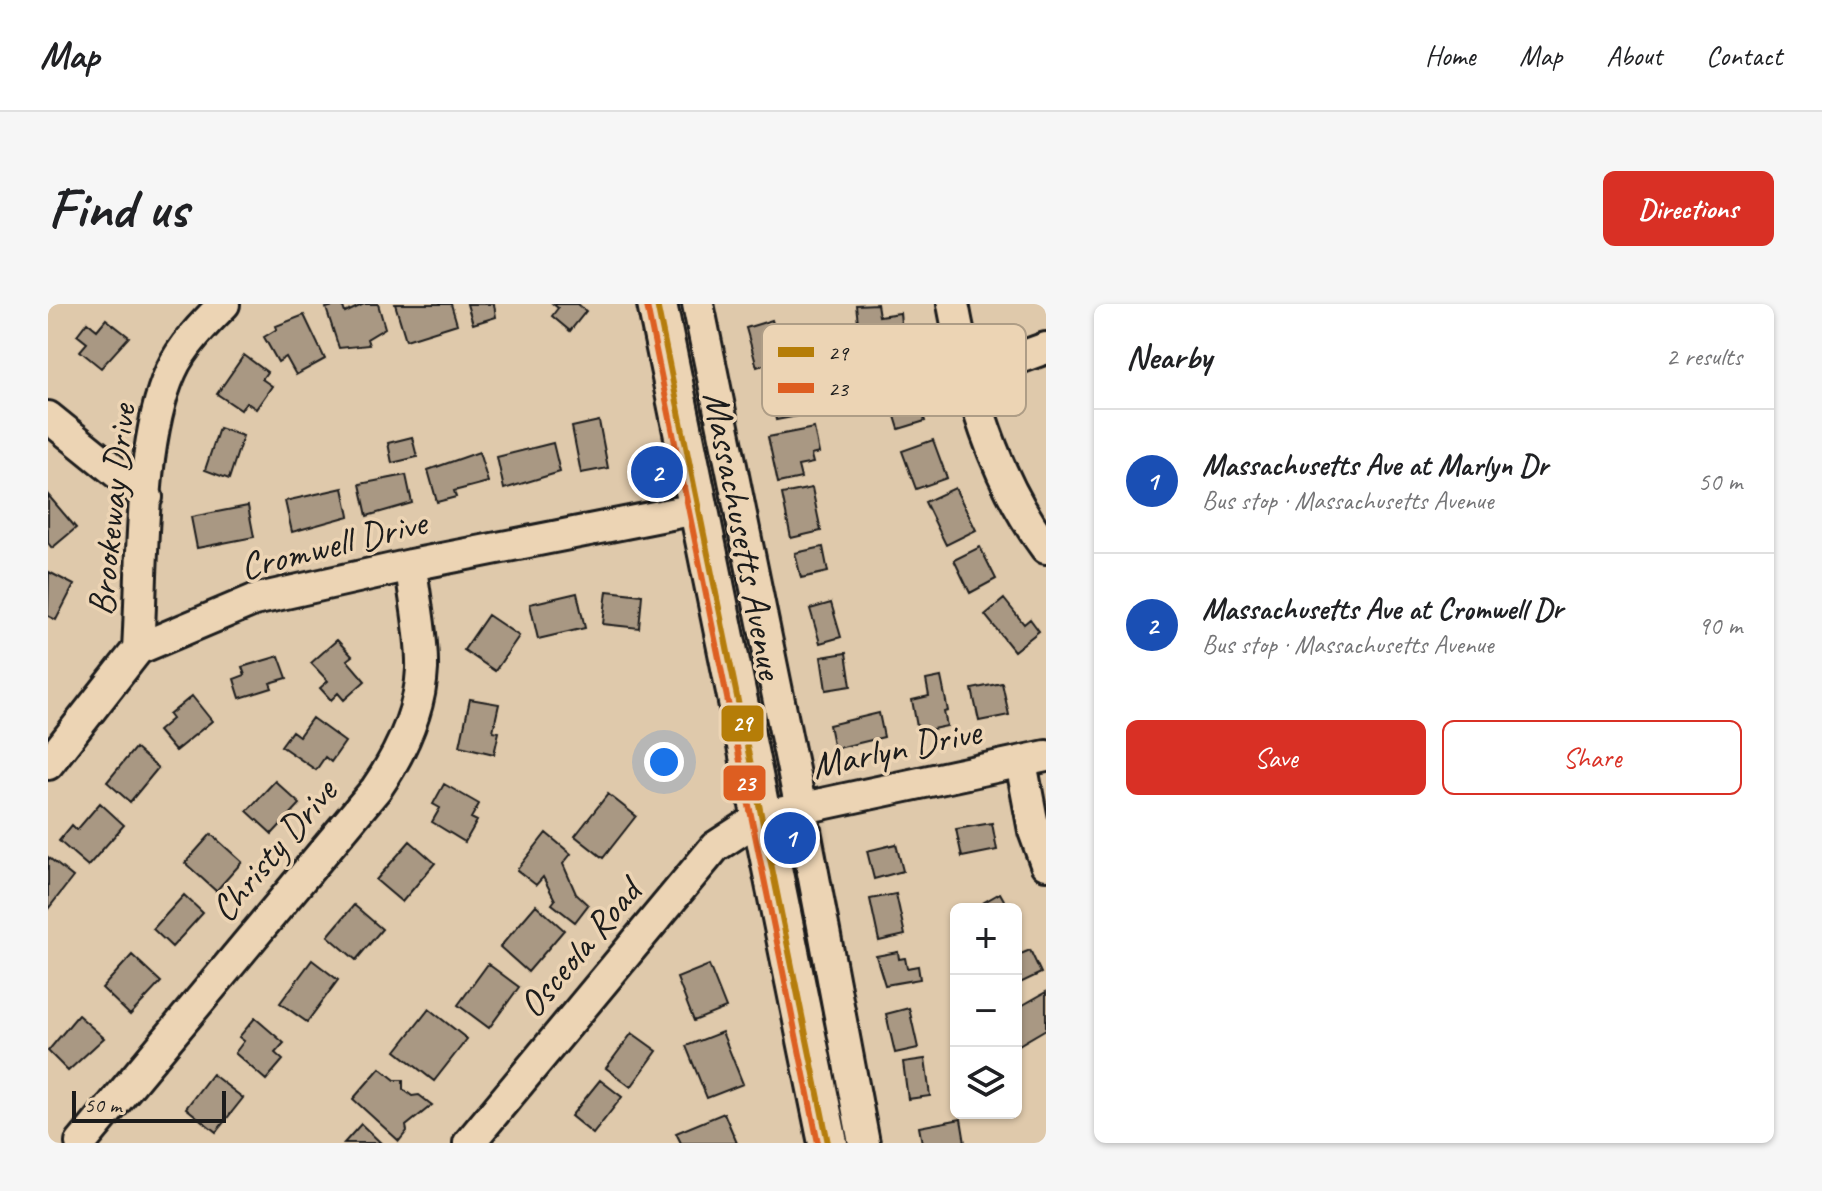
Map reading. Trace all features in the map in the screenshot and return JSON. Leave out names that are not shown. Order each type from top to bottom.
[{"type":"main road","name":"Massachusetts Avenue","points":[[657,304],[696,509],[828,1143]]},
{"type":"street","name":"Brookeway Drive","points":[[138,649],[147,497],[156,412],[171,369],[224,304]]},
{"type":"street","name":"Massachusetts Avenue","points":[[698,304],[801,809],[864,1143]]},
{"type":"street","points":[[953,304],[957,324]]},
{"type":"street","points":[[1026,355],[1046,348]]},
{"type":"street","points":[[980,416],[994,455],[1046,548]]},
{"type":"street","points":[[48,417],[147,497]]},
{"type":"street","name":"Cromwell Drive","points":[[48,764],[138,649],[254,600],[411,565],[696,509]]},
{"type":"street","name":"Christy Drive","points":[[81,1143],[366,801],[393,763],[410,726],[422,670],[411,565]]},
{"type":"street","points":[[1034,759],[1034,831],[1046,864]]},
{"type":"street","name":"Marlyn Drive","points":[[761,817],[1034,759]]},
{"type":"street","name":"Osceola Road","points":[[469,1143],[715,847],[761,817]]},
{"type":"building","points":[[342,304],[345,313],[364,304],[378,304],[385,328],[367,339],[369,345],[339,348],[326,308]]},
{"type":"building","points":[[395,304],[451,304],[457,324],[406,340]]},
{"type":"building","points":[[467,304],[494,304],[496,317],[473,324]]},
{"type":"building","points":[[553,304],[578,304],[586,311],[570,331],[552,316],[558,308]]},
{"type":"building","points":[[877,304],[879,316],[900,313],[901,324],[858,324],[856,305]]},
{"type":"building","points":[[304,315],[325,359],[296,375],[286,357],[278,362],[264,337],[277,329],[276,326]]},
{"type":"building","points":[[106,319],[129,337],[101,368],[80,351],[87,343],[77,335],[87,322],[97,330]]},
{"type":"building","points":[[772,320],[773,324],[762,324],[762,365],[757,367],[746,328]]},
{"type":"building","points":[[244,355],[267,372],[262,379],[272,386],[256,409],[246,402],[241,410],[217,394]]},
{"type":"building","points":[[775,416],[798,416],[776,420]]},
{"type":"building","points":[[895,416],[923,416],[925,421],[899,429]]},
{"type":"building","points":[[599,421],[608,468],[581,473],[572,427]]},
{"type":"building","points":[[219,428],[243,436],[229,479],[205,470]]},
{"type":"building","points":[[814,428],[819,453],[811,455],[813,463],[798,466],[801,478],[778,483],[768,437]]},
{"type":"building","points":[[412,437],[417,457],[392,463],[388,443]]},
{"type":"building","points":[[933,440],[947,478],[916,489],[902,451]]},
{"type":"building","points":[[553,443],[560,472],[504,489],[497,457]]},
{"type":"building","points":[[479,452],[488,482],[454,491],[456,497],[437,502],[428,470]]},
{"type":"building","points":[[406,475],[412,503],[367,516],[360,484]]},
{"type":"building","points":[[343,488],[349,516],[292,532],[285,501]]},
{"type":"building","points":[[812,488],[821,531],[791,538],[782,494]]},
{"type":"building","points":[[955,488],[976,530],[946,545],[925,502]]},
{"type":"building","points":[[48,495],[76,528],[52,548],[48,543]]},
{"type":"building","points":[[248,506],[254,537],[197,548],[191,517]]},
{"type":"building","points":[[823,547],[828,572],[801,578],[795,553]]},
{"type":"building","points":[[980,547],[996,579],[970,593],[954,560]]},
{"type":"building","points":[[49,572],[74,585],[56,620],[48,616]]},
{"type":"building","points":[[607,591],[642,595],[639,628],[603,624]]},
{"type":"building","points":[[577,593],[585,628],[538,639],[530,604]]},
{"type":"building","points":[[1004,599],[1024,624],[1030,619],[1039,631],[1014,651],[985,615]]},
{"type":"building","points":[[831,603],[841,637],[820,643],[810,609]]},
{"type":"building","points":[[488,615],[519,636],[495,671],[464,650]]},
{"type":"building","points":[[337,640],[352,656],[347,660],[365,681],[344,700],[338,693],[331,700],[320,688],[328,681],[311,663]]},
{"type":"building","points":[[846,653],[851,686],[826,690],[821,657]]},
{"type":"building","points":[[279,656],[287,678],[270,683],[272,688],[240,698],[234,679],[245,675],[242,667]]},
{"type":"building","points":[[941,677],[948,711],[944,712],[947,726],[918,732],[912,700],[929,696],[926,680]]},
{"type":"building","points":[[1002,683],[1009,715],[979,721],[972,689]]},
{"type":"building","points":[[192,696],[212,721],[175,751],[158,731],[172,719],[169,715]]},
{"type":"building","points":[[470,699],[499,704],[493,731],[499,732],[494,754],[460,746]]},
{"type":"building","points":[[879,713],[884,737],[834,749],[829,725]]},
{"type":"building","points":[[312,718],[345,742],[331,762],[325,757],[316,770],[281,746],[292,731],[299,736]]},
{"type":"building","points":[[135,748],[158,768],[130,802],[107,782]]},
{"type":"building","points":[[275,781],[300,804],[272,834],[247,811]]},
{"type":"building","points":[[444,784],[479,804],[471,818],[477,821],[465,842],[432,822],[440,808],[433,804]]},
{"type":"building","points":[[608,794],[636,816],[603,858],[575,836]]},
{"type":"building","points":[[100,803],[124,825],[88,866],[59,841],[72,825],[77,830]]},
{"type":"building","points":[[992,823],[997,850],[962,857],[956,829]]},
{"type":"building","points":[[546,833],[571,854],[563,864],[576,894],[588,905],[575,922],[552,904],[555,900],[543,877],[536,885],[517,870]]},
{"type":"building","points":[[211,834],[242,862],[216,891],[185,863]]},
{"type":"building","points":[[410,841],[435,863],[402,902],[376,880]]},
{"type":"building","points":[[896,844],[903,871],[874,879],[867,851]]},
{"type":"building","points":[[48,857],[73,877],[48,909]]},
{"type":"building","points":[[1000,893],[1006,903],[983,903]]},
{"type":"building","points":[[896,894],[905,935],[879,941],[870,899]]},
{"type":"building","points":[[184,895],[203,913],[172,947],[153,929]]},
{"type":"building","points":[[354,905],[382,929],[356,960],[328,936]]},
{"type":"building","points":[[536,905],[564,930],[528,972],[500,947]]},
{"type":"building","points":[[1030,950],[1041,973],[1022,982],[1022,975],[1022,953]]},
{"type":"building","points":[[898,952],[899,959],[905,958],[907,968],[918,966],[920,979],[885,985],[876,956]]},
{"type":"building","points":[[132,955],[161,982],[130,1015],[102,988]]},
{"type":"building","points":[[312,960],[338,980],[307,1022],[280,1003]]},
{"type":"building","points":[[488,964],[519,987],[489,1028],[458,1005]]},
{"type":"building","points":[[709,965],[726,1008],[694,1021],[677,978]]},
{"type":"building","points":[[1046,992],[1046,1029],[1022,1043],[1022,1006]]},
{"type":"building","points":[[909,1008],[918,1048],[895,1053],[886,1014]]},
{"type":"building","points":[[429,1009],[467,1039],[434,1081],[396,1051]]},
{"type":"building","points":[[78,1015],[104,1038],[68,1071],[48,1051]]},
{"type":"building","points":[[255,1018],[284,1043],[275,1053],[283,1060],[266,1080],[235,1053],[244,1041],[239,1037]]},
{"type":"building","points":[[722,1032],[743,1084],[707,1098],[686,1046]]},
{"type":"building","points":[[632,1033],[657,1051],[631,1087],[606,1068]]},
{"type":"building","points":[[925,1059],[930,1096],[908,1099],[903,1062]]},
{"type":"building","points":[[380,1068],[395,1080],[403,1080],[403,1089],[412,1096],[419,1095],[432,1105],[406,1126],[407,1131],[399,1141],[353,1099]]},
{"type":"building","points":[[212,1074],[243,1098],[216,1132],[186,1108]]},
{"type":"building","points":[[600,1080],[622,1097],[593,1134],[571,1116]]},
{"type":"building","points":[[724,1113],[737,1143],[681,1143],[676,1133]]},
{"type":"building","points":[[961,1119],[965,1143],[922,1143],[919,1127]]},
{"type":"building","points":[[361,1124],[381,1143],[344,1143]]},
{"type":"transit line","name":"29","points":[[657,304],[828,1143]]},
{"type":"transit line","name":"23","points":[[647,306],[818,1143]]},
{"type":"place","name":"Massachusetts Ave at Cromwell Dr","points":[[657,472]]},
{"type":"place","name":"Massachusetts Ave at Marlyn Dr","points":[[790,838]]}]
